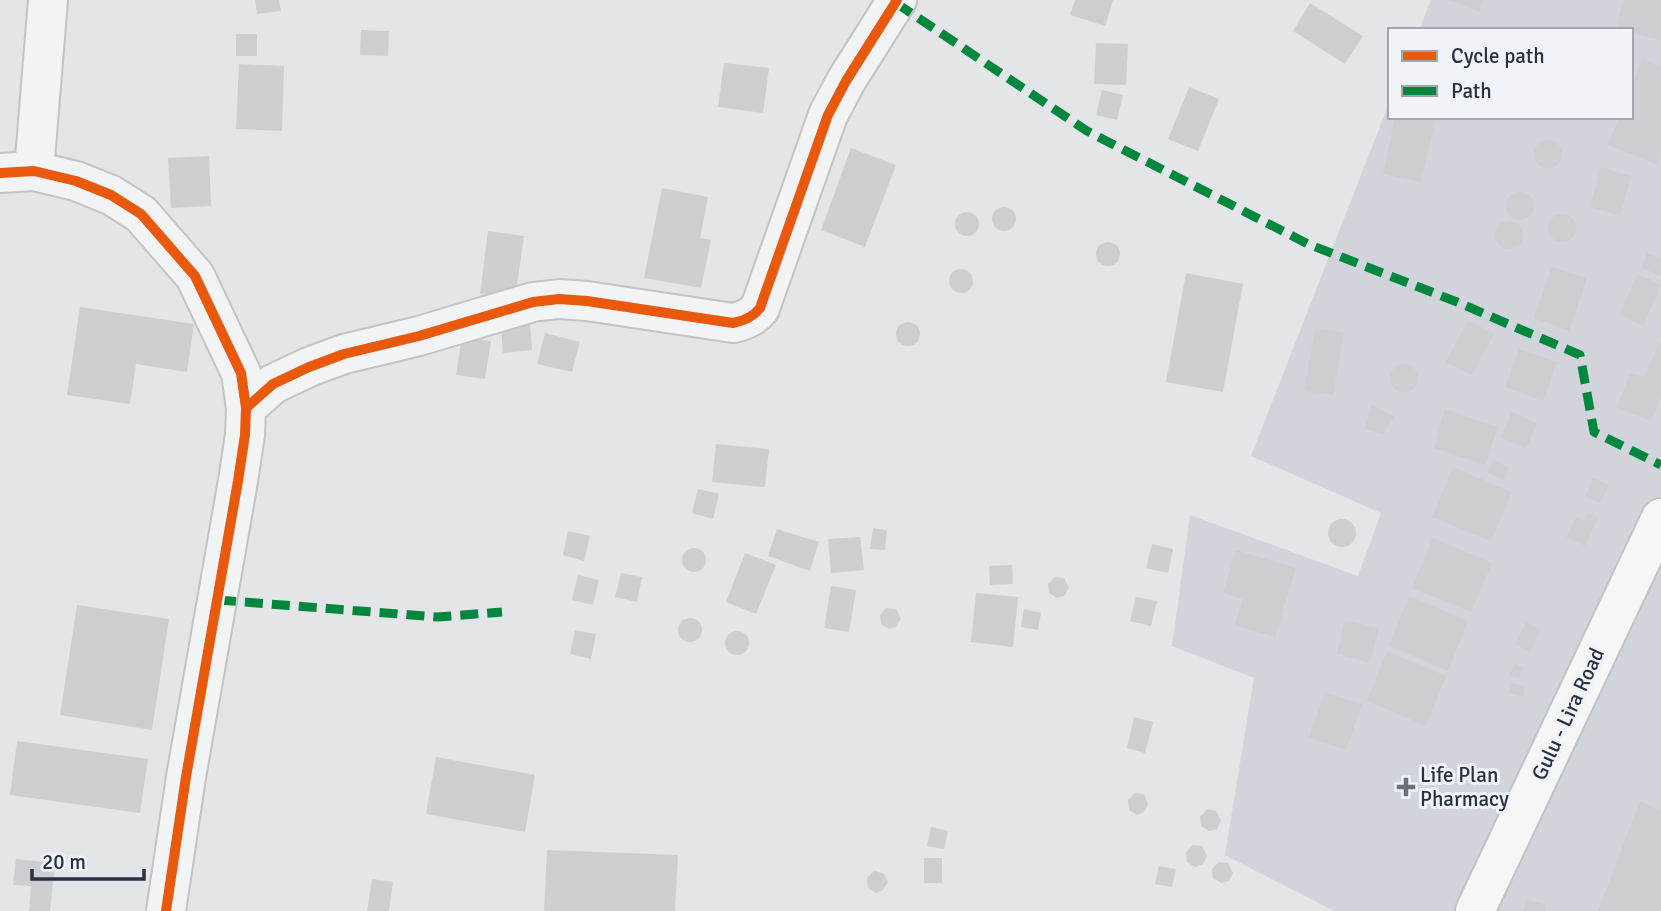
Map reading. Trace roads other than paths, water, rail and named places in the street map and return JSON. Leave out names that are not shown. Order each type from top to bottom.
[{"type":"main road","name":"Gulu - Lira Road","points":[[1475,911],[1661,518]]},
{"type":"street","points":[[48,0],[17,172],[76,181],[111,195],[141,214],[195,276],[241,373],[246,408],[238,481],[186,777],[166,911]]},
{"type":"street","points":[[246,408],[273,384],[344,354],[419,336],[533,302],[559,299],[587,301],[733,323],[743,321],[756,313],[828,116],[846,80],[897,0]]},
{"type":"place","name":"Life Plan Pharmacy","points":[[1406,787]]}]
